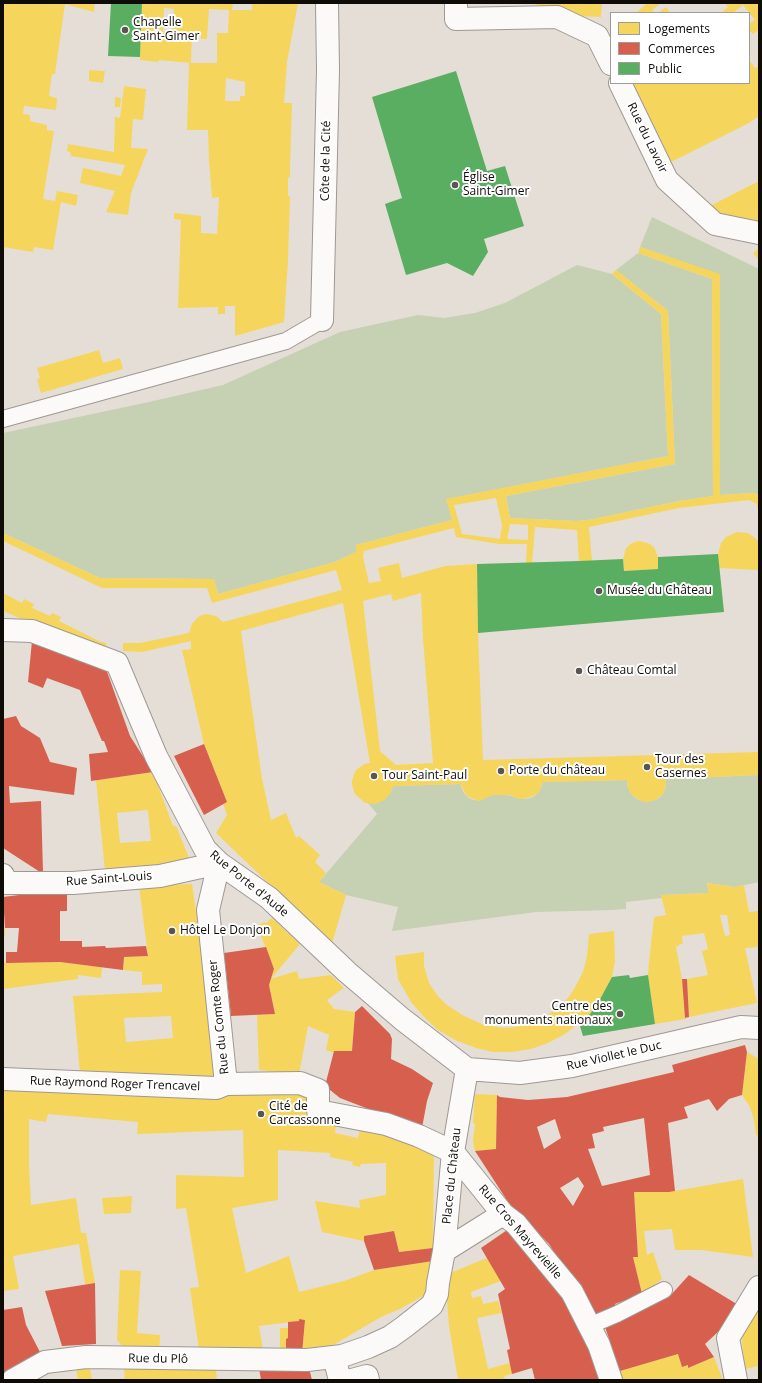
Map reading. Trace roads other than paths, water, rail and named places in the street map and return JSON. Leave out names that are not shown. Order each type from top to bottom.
[{"type":"street","name":"Côte de la Cité","points":[[322,320],[328,70],[327,3]]},
{"type":"street","points":[[456,11],[557,17],[597,36],[610,62]]},
{"type":"street","name":"Rue du Lavoir","points":[[620,84],[667,180],[715,224],[759,233]]},
{"type":"street","name":"Rue Porte d'Aude","points":[[3,630],[32,631],[117,663],[156,756],[205,849],[219,863],[269,898],[348,972],[402,1019],[467,1069]]},
{"type":"street","name":"Rue Saint-Louis","points":[[3,875],[6,883],[73,883],[160,876],[219,863]]},
{"type":"street","name":"Rue du Comte Roger","points":[[219,863],[208,910],[226,1084],[300,1083],[318,1090],[318,1111],[386,1124],[419,1136],[453,1152]]},
{"type":"street","name":"Rue Viollet le Duc","points":[[467,1069],[520,1073],[572,1066],[741,1027],[759,1028]]},
{"type":"street","name":"Place du Château","points":[[334,1357],[342,1356],[368,1347],[390,1337],[432,1305],[437,1294],[444,1251],[453,1152],[467,1069]]},
{"type":"street","name":"Rue Raymond Roger Trencavel","points":[[3,1079],[216,1088],[226,1084]]},
{"type":"street","name":"Rue Cros Mayrevieille","points":[[453,1152],[503,1214],[516,1224],[572,1292],[599,1345],[611,1380]]},
{"type":"street","points":[[444,1251],[503,1214]]},
{"type":"street","points":[[736,1380],[728,1338],[759,1287]]},
{"type":"street","name":"Rue du Plô","points":[[13,1380],[45,1362],[86,1357],[308,1360],[334,1357]]},
{"type":"street","points":[[334,1357],[340,1380]]},
{"type":"street","points":[[352,1380],[367,1376],[368,1380]]},
{"type":"lane","points":[[3,419],[286,341],[322,320]]},
{"type":"lane","points":[[589,1326],[618,1314],[664,1290]]},
{"type":"place","name":"Chapelle Saint-Gimer","points":[[125,30]]},
{"type":"place","name":"Église Saint-Gimer","points":[[455,185]]},
{"type":"place","name":"Musée du Château","points":[[599,591]]},
{"type":"place","name":"Château Comtal","points":[[579,671]]},
{"type":"place","name":"Tour des Casernes","points":[[647,767]]},
{"type":"place","name":"Porte du château","points":[[501,771]]},
{"type":"place","name":"Tour Saint-Paul","points":[[374,776]]},
{"type":"place","name":"Hôtel Le Donjon","points":[[172,931]]},
{"type":"place","name":"Centre des monuments nationaux","points":[[620,1014]]},
{"type":"place","name":"Cité de Carcassonne","points":[[261,1114]]}]
